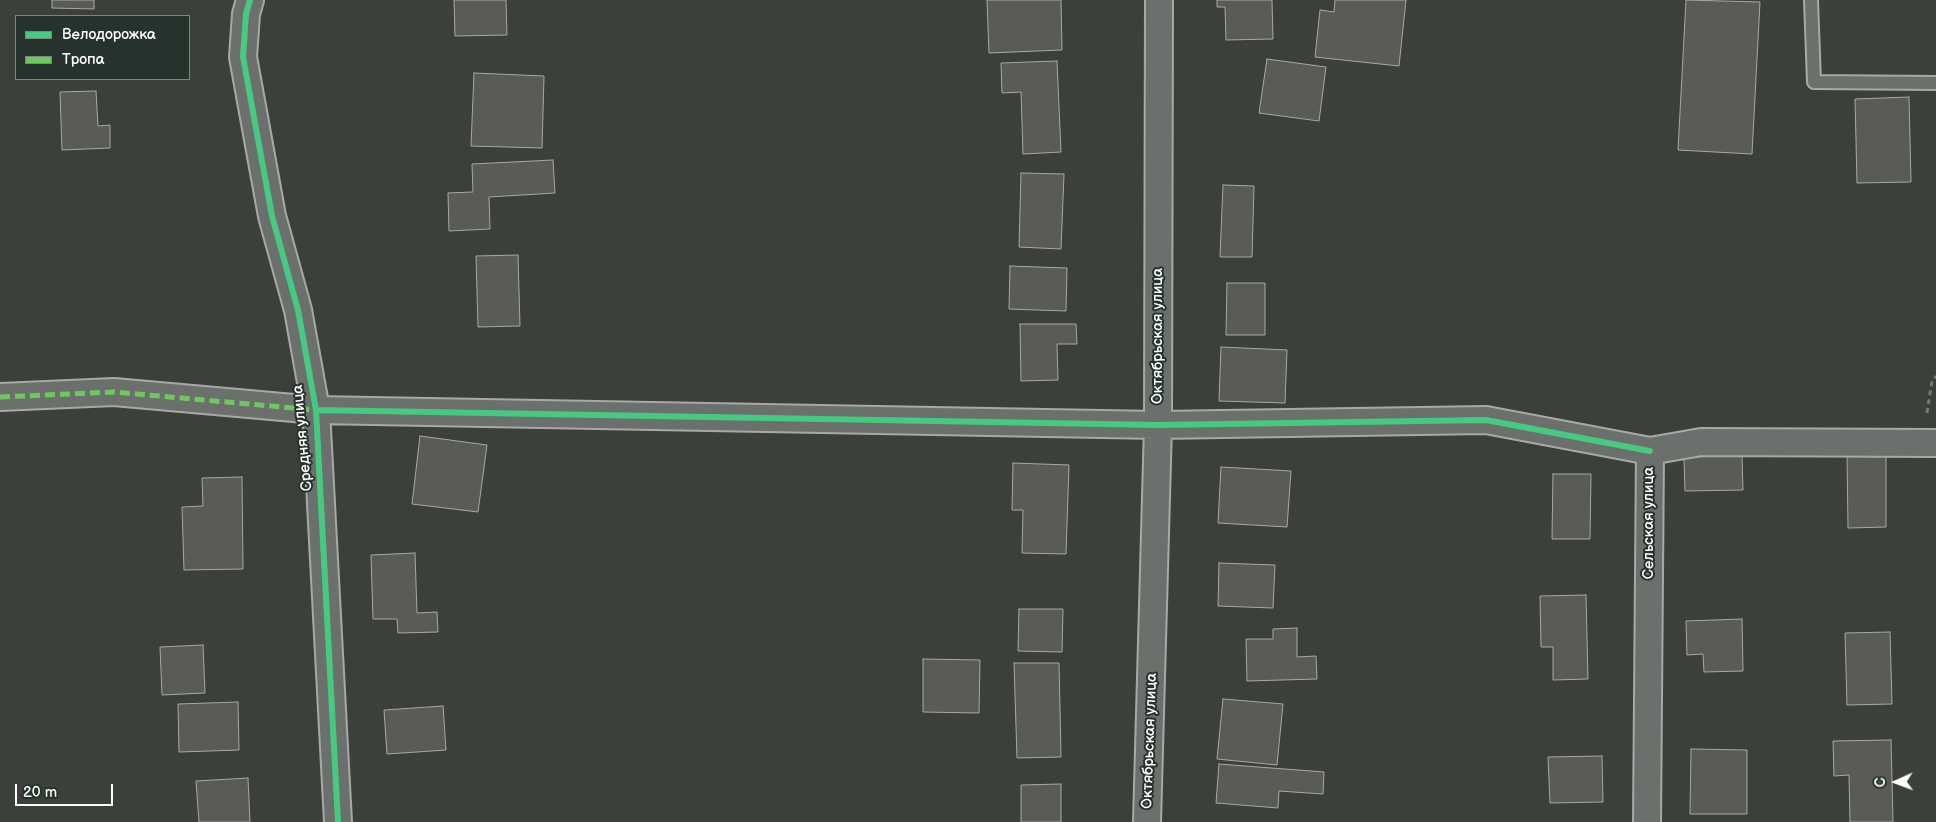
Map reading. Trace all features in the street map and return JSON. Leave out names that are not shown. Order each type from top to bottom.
[{"type":"street","name":"Средняя улица","points":[[250,0],[246,14],[243,57],[272,216],[298,310],[316,410],[338,822]]},
{"type":"street","name":"Октябрьская улица","points":[[1148,822],[1158,425],[1160,0]]},
{"type":"street","points":[[0,397],[114,392],[316,410],[1158,425],[1486,420],[1650,451]]},
{"type":"street","name":"Сельская улица","points":[[1647,822],[1650,451],[1701,442],[1929,443]]},
{"type":"lane","points":[[1811,0],[1814,82],[1936,83]]},
{"type":"path","points":[[1929,443],[1932,381],[1936,376]]},
{"type":"building","points":[[52,0],[94,0],[94,9],[52,8]]},
{"type":"building","points":[[454,0],[506,0],[507,35],[455,36]]},
{"type":"building","points":[[987,0],[1061,0],[1062,50],[989,53]]},
{"type":"building","points":[[1217,0],[1272,0],[1273,39],[1226,40],[1225,7],[1217,7]]},
{"type":"building","points":[[1335,0],[1406,0],[1399,66],[1315,57],[1320,10],[1334,12]]},
{"type":"building","points":[[1686,0],[1760,2],[1752,154],[1678,150]]},
{"type":"building","points":[[1267,59],[1326,67],[1319,121],[1259,113]]},
{"type":"building","points":[[1057,61],[1061,152],[1023,154],[1021,92],[1002,93],[1001,63]]},
{"type":"building","points":[[474,73],[544,76],[542,148],[471,146]]},
{"type":"building","points":[[96,91],[98,126],[110,125],[110,148],[62,150],[60,92]]},
{"type":"building","points":[[1909,97],[1911,182],[1857,183],[1855,99]]},
{"type":"building","points":[[553,160],[555,193],[489,197],[490,229],[449,231],[448,193],[473,192],[472,164]]},
{"type":"building","points":[[1021,173],[1064,174],[1061,249],[1019,247]]},
{"type":"building","points":[[1223,185],[1254,186],[1252,257],[1220,257]]},
{"type":"building","points":[[518,255],[520,326],[478,327],[476,256]]},
{"type":"building","points":[[1010,266],[1067,268],[1066,311],[1009,309]]},
{"type":"building","points":[[1227,283],[1265,283],[1265,335],[1226,335]]},
{"type":"building","points":[[1020,324],[1076,324],[1077,344],[1057,344],[1058,380],[1021,381]]},
{"type":"building","points":[[1221,347],[1287,350],[1285,403],[1219,401]]},
{"type":"building","points":[[420,436],[487,445],[478,512],[412,504]]},
{"type":"building","points":[[1847,451],[1886,451],[1886,527],[1848,528]]},
{"type":"building","points":[[1742,456],[1743,490],[1685,491],[1684,457]]},
{"type":"building","points":[[1013,463],[1069,465],[1066,554],[1022,553],[1023,510],[1012,510]]},
{"type":"building","points":[[1221,467],[1291,471],[1287,527],[1218,523]]},
{"type":"building","points":[[1553,474],[1591,474],[1590,539],[1552,539]]},
{"type":"building","points":[[242,477],[243,569],[184,570],[182,507],[203,506],[202,478]]},
{"type":"building","points":[[415,553],[417,613],[437,612],[438,632],[398,633],[397,619],[373,619],[371,555]]},
{"type":"building","points":[[1219,563],[1275,565],[1273,608],[1218,606]]},
{"type":"building","points":[[1586,595],[1588,679],[1553,680],[1553,647],[1541,647],[1540,596]]},
{"type":"building","points":[[1019,609],[1063,609],[1062,652],[1018,651]]},
{"type":"building","points":[[1742,619],[1743,671],[1704,672],[1703,654],[1687,655],[1686,621]]},
{"type":"building","points":[[1297,628],[1297,657],[1316,656],[1317,679],[1247,681],[1246,639],[1273,639],[1273,629]]},
{"type":"building","points":[[1890,632],[1892,704],[1847,705],[1845,633]]},
{"type":"building","points":[[203,645],[205,693],[162,695],[160,647]]},
{"type":"building","points":[[923,659],[980,660],[979,713],[923,712]]},
{"type":"building","points":[[1014,663],[1059,663],[1061,757],[1017,758]]},
{"type":"building","points":[[1223,699],[1283,704],[1277,765],[1217,759]]},
{"type":"building","points":[[238,702],[239,750],[179,752],[178,704]]},
{"type":"building","points":[[443,706],[446,750],[387,754],[384,710]]},
{"type":"building","points":[[1891,740],[1893,822],[1850,822],[1849,775],[1834,776],[1833,741]]},
{"type":"building","points":[[1691,749],[1747,750],[1747,814],[1690,814]]},
{"type":"building","points":[[1602,756],[1603,802],[1550,803],[1548,757]]},
{"type":"building","points":[[1219,764],[1324,772],[1323,794],[1279,791],[1278,808],[1216,803]]},
{"type":"building","points":[[248,778],[250,822],[199,822],[196,781]]},
{"type":"building","points":[[1061,784],[1061,822],[1021,822],[1021,785]]},
{"type":"marked path","points":[[0,397],[114,392],[316,410]]},
{"type":"cycle path","points":[[250,0],[246,14],[243,57],[272,216],[298,310],[316,410],[338,822]]},
{"type":"cycle path","points":[[316,410],[1158,425],[1486,420],[1650,451]]}]
